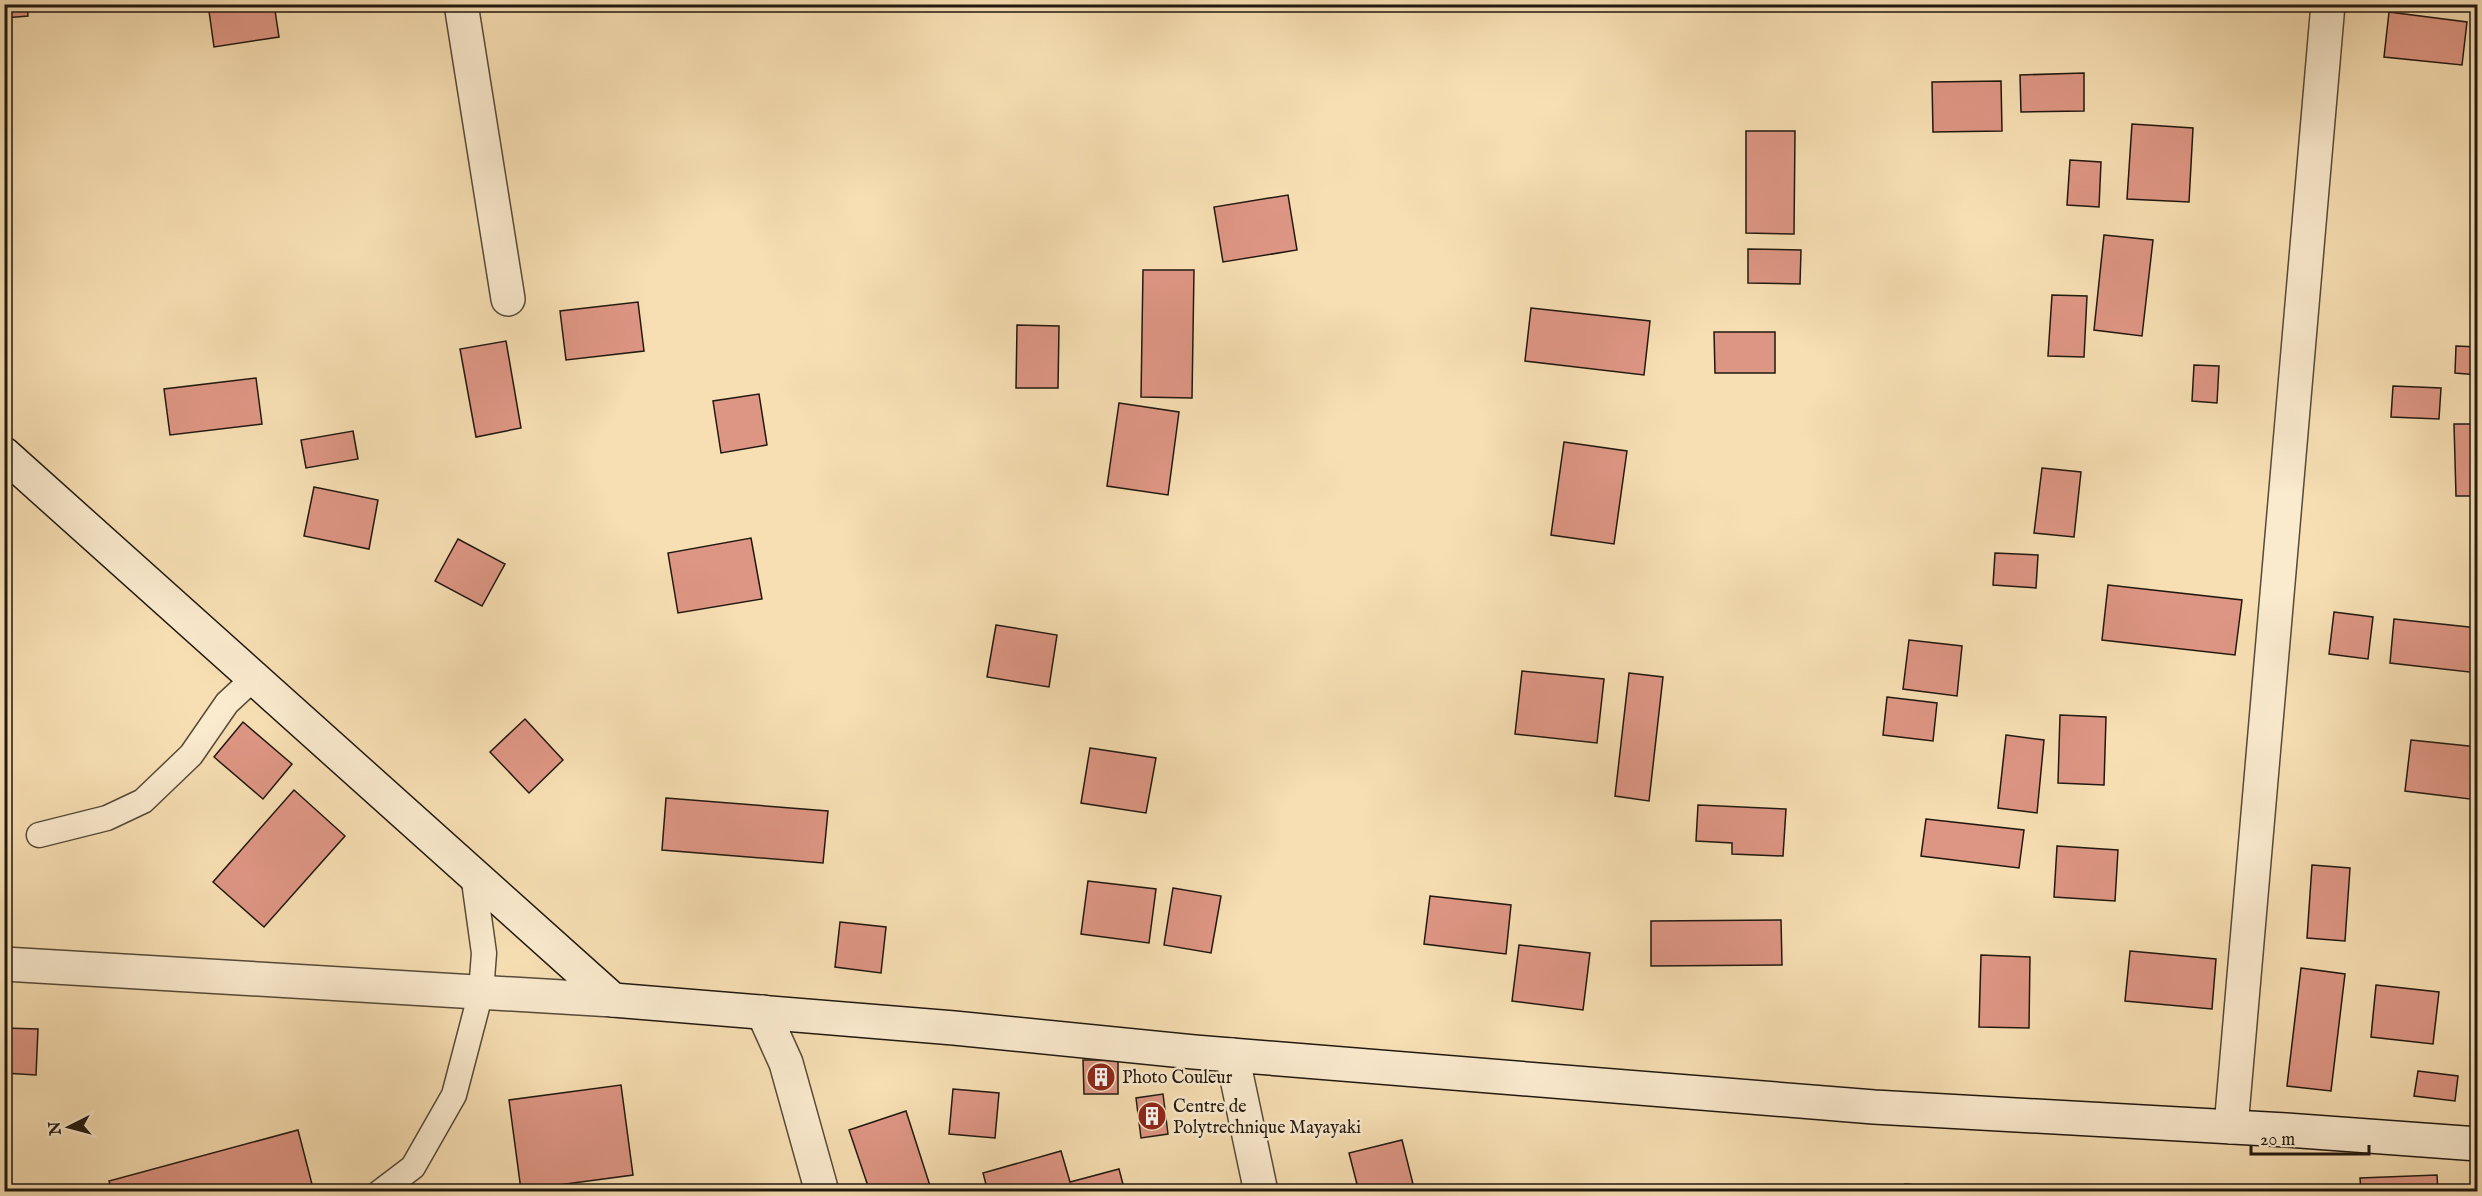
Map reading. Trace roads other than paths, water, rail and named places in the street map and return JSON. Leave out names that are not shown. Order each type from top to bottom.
[{"type":"street","points":[[461,4],[508,299]]},
{"type":"street","points":[[2231,1127],[2328,4]]},
{"type":"street","points":[[4,454],[613,1000]]},
{"type":"street","points":[[4,964],[613,1000],[1232,1055],[1874,1107],[2231,1127],[2478,1144]]},
{"type":"street","points":[[763,1012],[786,1063],[822,1191]]},
{"type":"street","points":[[1232,1055],[1261,1191]]},
{"type":"lane","points":[[39,835],[107,818],[142,801],[191,755],[227,704],[254,678]]},
{"type":"lane","points":[[380,1191],[413,1167],[454,1095],[481,992],[484,953],[473,874]]},
{"type":"place","name":"Photo Couleur","points":[[1101,1077]]},
{"type":"place","name":"Centre de Polytrechnique Mayayaki","points":[[1152,1116]]}]
